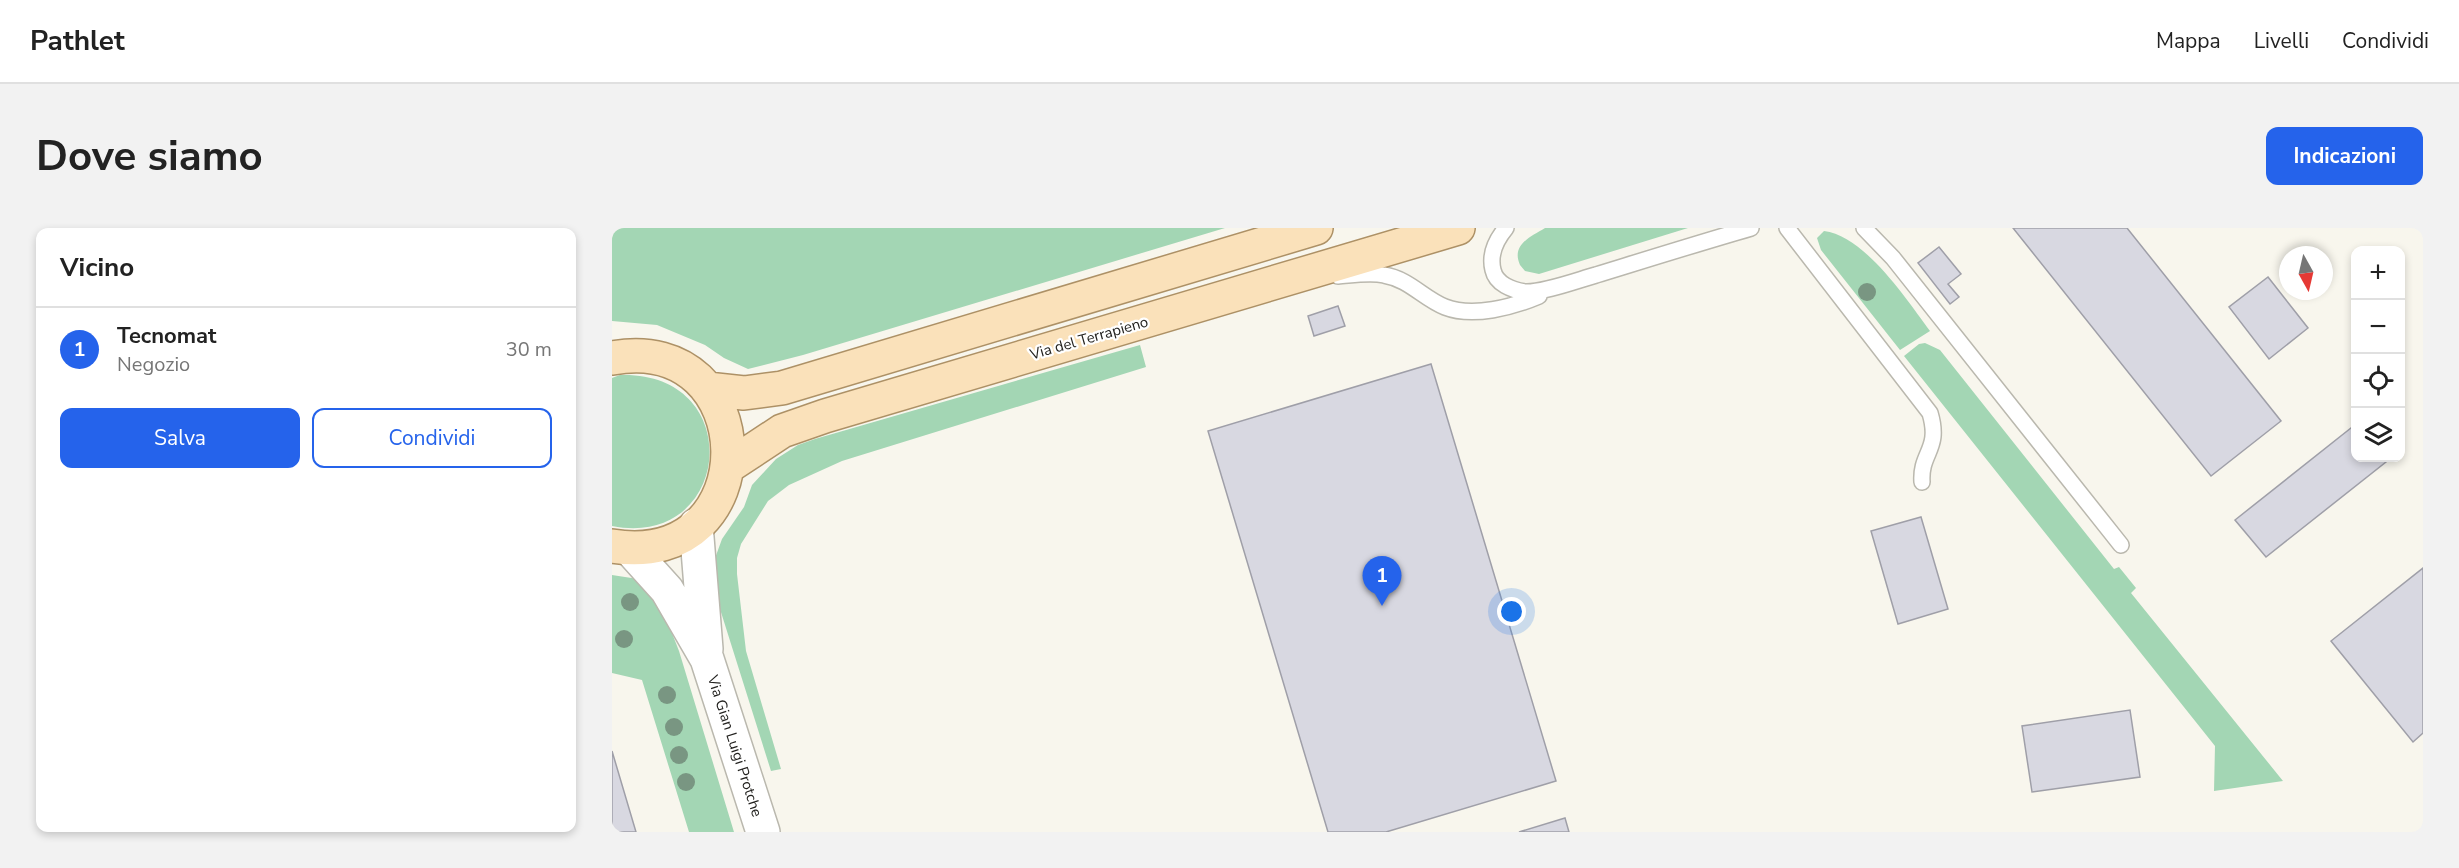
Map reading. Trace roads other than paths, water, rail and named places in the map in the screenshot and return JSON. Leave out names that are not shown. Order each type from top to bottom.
[{"type":"main road","points":[[707,389],[744,393],[782,388],[1316,228]]},
{"type":"main road","name":"Via del Terrapieno","points":[[729,466],[782,431],[825,416],[1458,228]]},
{"type":"main road","points":[[612,358],[628,355],[650,356],[671,363],[691,374],[707,389],[726,425],[730,445],[729,466],[723,488],[712,508],[696,525],[676,538],[654,546],[621,547]]},
{"type":"street","name":"Via Gian Luigi Protche","points":[[696,525],[707,659]]},
{"type":"street","name":"Via Gian Luigi Protche","points":[[621,547],[667,590],[707,659],[763,832]]},
{"type":"lane","points":[[1506,228],[1497,238],[1491,263],[1494,274],[1508,288],[1527,292],[1575,281]]},
{"type":"lane","points":[[1281,281],[1384,274],[1416,287],[1444,307],[1470,312],[1505,307],[1575,281],[1751,228]]},
{"type":"lane","points":[[1788,228],[1930,413],[1934,429],[1933,446],[1921,471],[1922,482]]},
{"type":"lane","points":[[1863,228],[1893,258],[2121,545]]},
{"type":"place","name":"Tecnomat","points":[[1382,606]]}]
